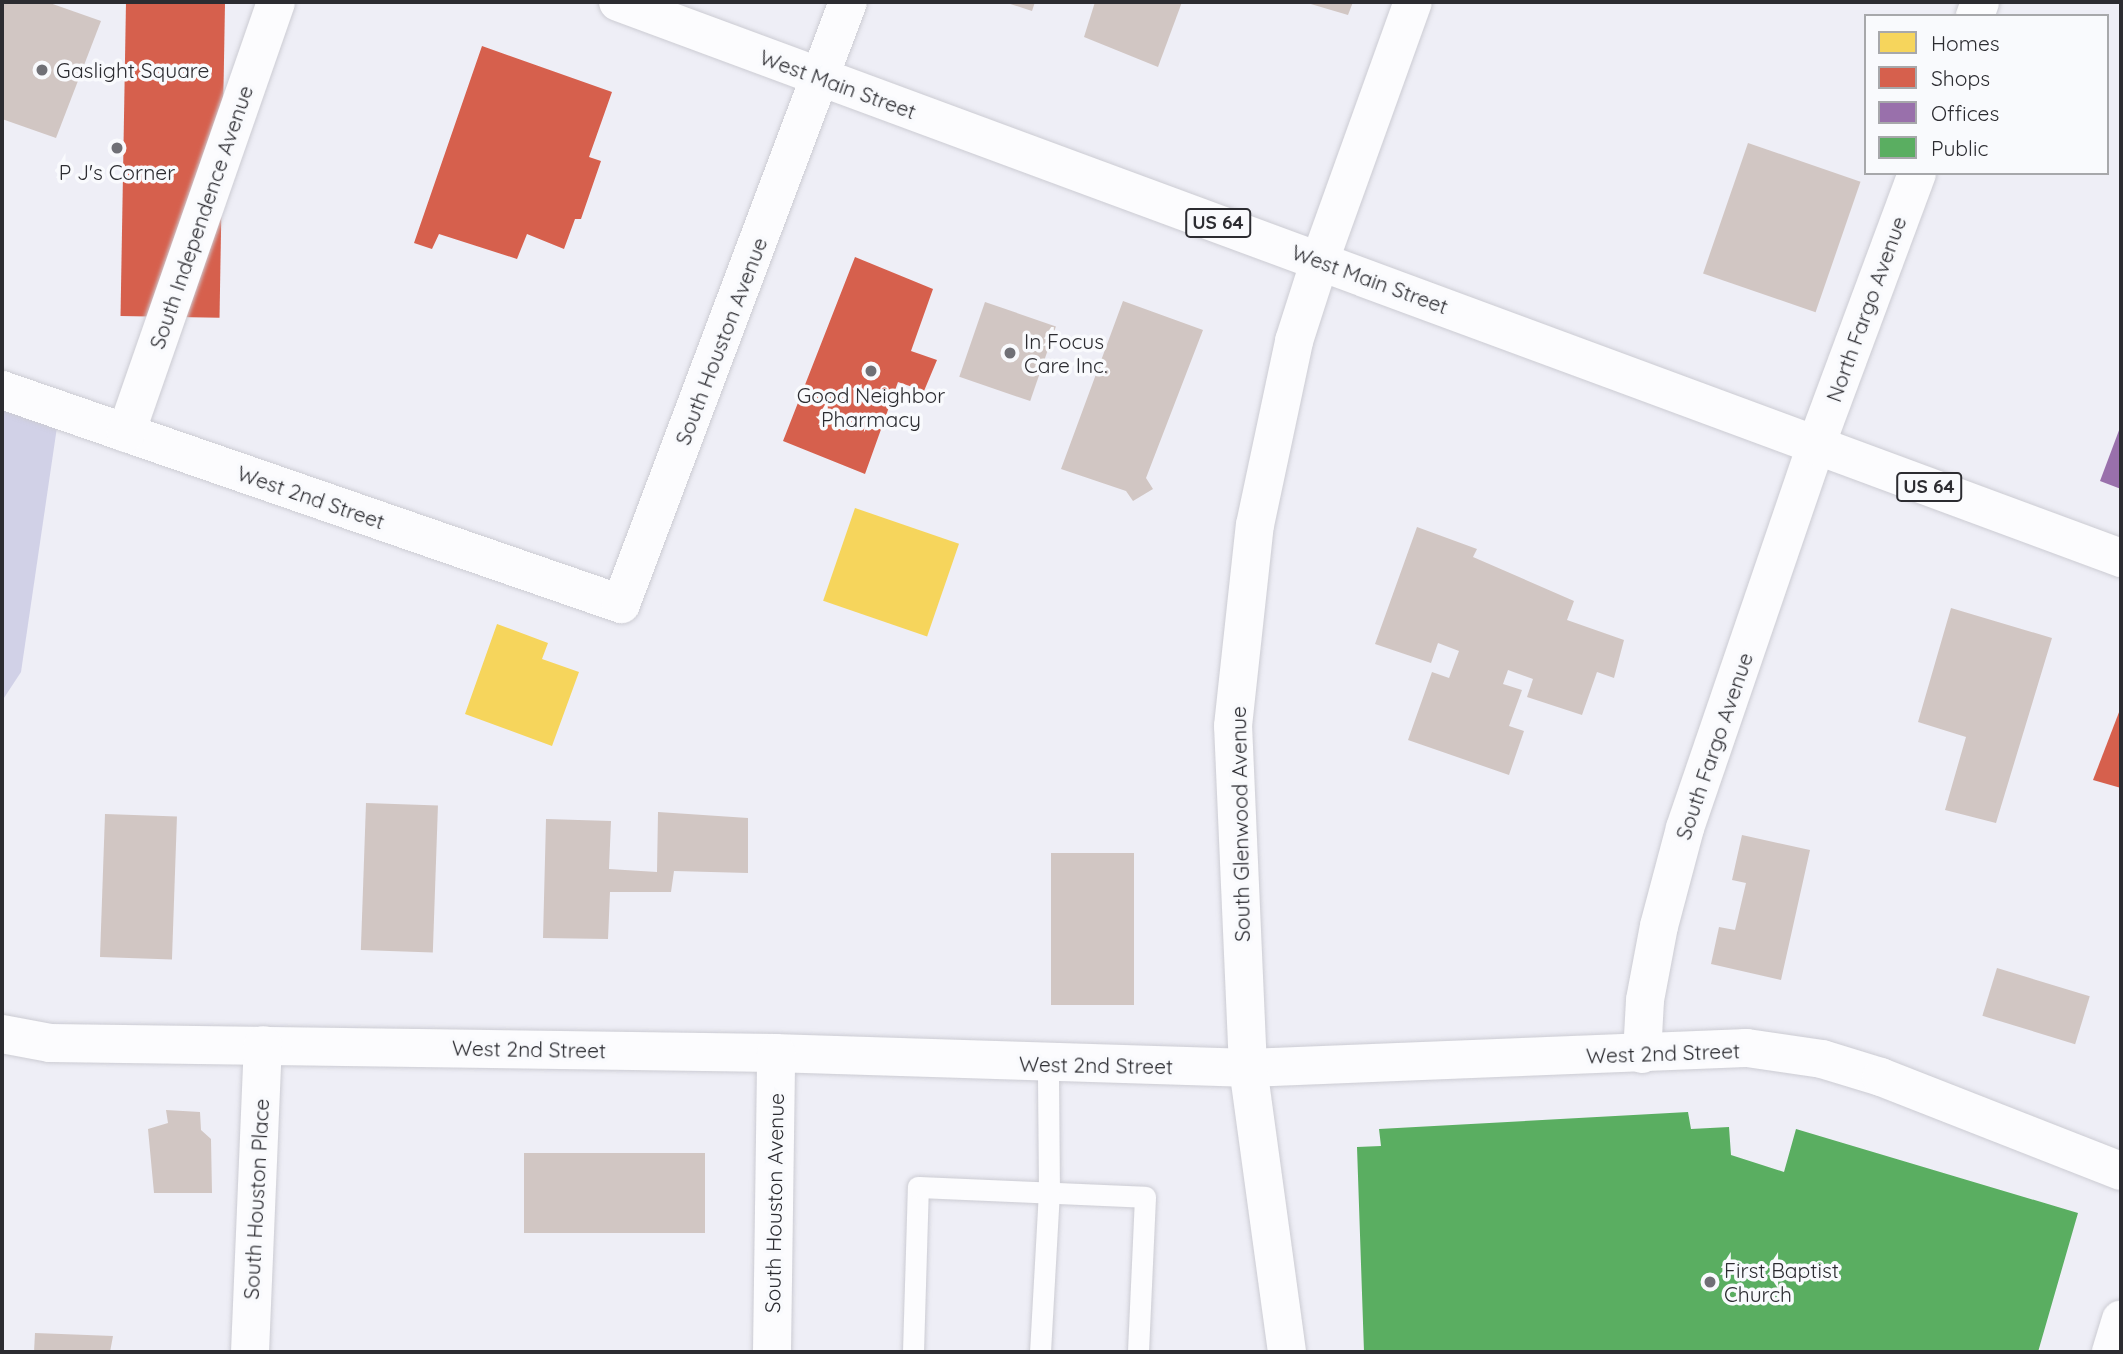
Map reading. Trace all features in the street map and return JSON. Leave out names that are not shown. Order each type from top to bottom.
[{"type":"street","name":"South Independence Avenue","points":[[126,433],[276,2]]},
{"type":"street","name":"West Main Street","points":[[618,2],[2121,558]]},
{"type":"street","name":"South Houston Avenue","points":[[621,604],[848,2]]},
{"type":"street","name":"South Glenwood Avenue","points":[[1287,1352],[1248,1068],[1233,726],[1255,525],[1294,341],[1320,260],[1413,2]]},
{"type":"street","name":"North Fargo Avenue","points":[[1816,445],[1916,175]]},
{"type":"street","name":"West 2nd Street","points":[[2,390],[621,604]]},
{"type":"street","name":"South Fargo Avenue","points":[[1642,1054],[1645,1000],[1659,926],[1685,828],[1816,445]]},
{"type":"street","name":"West 2nd Street","points":[[2,1034],[50,1043],[776,1054],[1248,1068],[1747,1048],[1822,1059],[1881,1077],[2121,1171]]},
{"type":"street","name":"South Houston Place","points":[[250,1352],[263,1045]]},
{"type":"street","name":"South Houston Avenue","points":[[772,1352],[776,1054]]},
{"type":"street","points":[[2111,1352],[2121,1320]]},
{"type":"lane","points":[[1040,1352],[1049,1191],[1048,1064]]},
{"type":"lane","points":[[913,1352],[918,1187],[1145,1196],[1138,1352]]},
{"type":"shaded area","points":[[2,408],[57,427],[21,672],[2,701]]},
{"type":"building: Homes","points":[[855,508],[959,544],[927,636],[823,601]]},
{"type":"building: Homes","points":[[497,624],[548,643],[542,659],[579,672],[552,746],[465,714]]},
{"type":"building: Shops","points":[[126,2],[225,4],[220,318],[121,316]]},
{"type":"building: Shops","points":[[482,46],[612,92],[589,157],[601,161],[581,219],[575,219],[564,249],[527,234],[517,259],[439,234],[432,249],[414,243]]},
{"type":"building: Shops","name":"Good Neighbor Pharmacy","points":[[855,257],[933,289],[911,351],[937,360],[924,391],[898,382],[865,474],[783,441]]},
{"type":"building: Shops","points":[[2121,707],[2121,788],[2093,780]]},
{"type":"building: Offices","points":[[2121,425],[2121,489],[2100,481]]},
{"type":"building: Public","name":"First Baptist Church","points":[[1688,1112],[1691,1129],[1729,1127],[1731,1155],[1784,1172],[1796,1129],[2078,1213],[2038,1352],[1364,1352],[1357,1147],[1381,1146],[1379,1129]]},
{"type":"building: Other","name":"Gaslight Square","points":[[2,2],[47,2],[101,21],[56,138],[2,119]]},
{"type":"building: Other","points":[[1004,2],[1035,2],[1032,11]]},
{"type":"building: Other","points":[[1095,2],[1182,2],[1158,67],[1084,37]]},
{"type":"building: Other","points":[[1304,2],[1353,2],[1348,15]]},
{"type":"building: Other","points":[[1748,143],[1861,182],[1816,312],[1703,273]]},
{"type":"building: Other","points":[[1123,301],[1203,330],[1146,478],[1153,489],[1133,501],[1126,491],[1061,469]]},
{"type":"building: Other","name":"In Focus Care Inc.","points":[[985,302],[1056,326],[1030,401],[959,377]]},
{"type":"building: Other","points":[[1417,527],[1477,549],[1473,557],[1574,601],[1567,620],[1624,640],[1614,678],[1597,672],[1582,715],[1527,697],[1533,679],[1508,670],[1503,684],[1522,690],[1509,726],[1524,731],[1509,775],[1408,740],[1432,672],[1449,678],[1459,651],[1438,643],[1431,663],[1375,644]]},
{"type":"building: Other","points":[[1951,608],[2052,638],[1996,823],[1945,810],[1966,737],[1918,722]]},
{"type":"building: Other","points":[[366,803],[438,806],[433,952],[361,950]]},
{"type":"building: Other","points":[[658,812],[748,818],[748,873],[674,871],[671,892],[610,892],[608,939],[543,938],[546,819],[611,821],[609,869],[657,872]]},
{"type":"building: Other","points":[[105,814],[177,817],[172,959],[100,957]]},
{"type":"building: Other","points":[[1742,835],[1810,850],[1781,980],[1711,964],[1719,927],[1735,930],[1746,883],[1732,880]]},
{"type":"building: Other","points":[[1051,853],[1134,853],[1134,1005],[1051,1005]]},
{"type":"building: Other","points":[[1997,968],[2090,996],[2075,1044],[1982,1016]]},
{"type":"building: Other","points":[[166,1110],[200,1112],[201,1130],[211,1139],[212,1193],[154,1193],[148,1129],[168,1123]]},
{"type":"building: Other","points":[[524,1153],[705,1153],[705,1233],[524,1233]]},
{"type":"building: Other","points":[[35,1333],[113,1336],[110,1352],[34,1352]]},
{"type":"place","name":"Gaslight Square","points":[[42,70]]},
{"type":"place","name":"P J's Corner","points":[[117,148]]},
{"type":"place","name":"In Focus Care Inc.","points":[[1010,353]]},
{"type":"place","name":"Good Neighbor Pharmacy","points":[[871,371]]},
{"type":"place","name":"First Baptist Church","points":[[1710,1282]]}]
